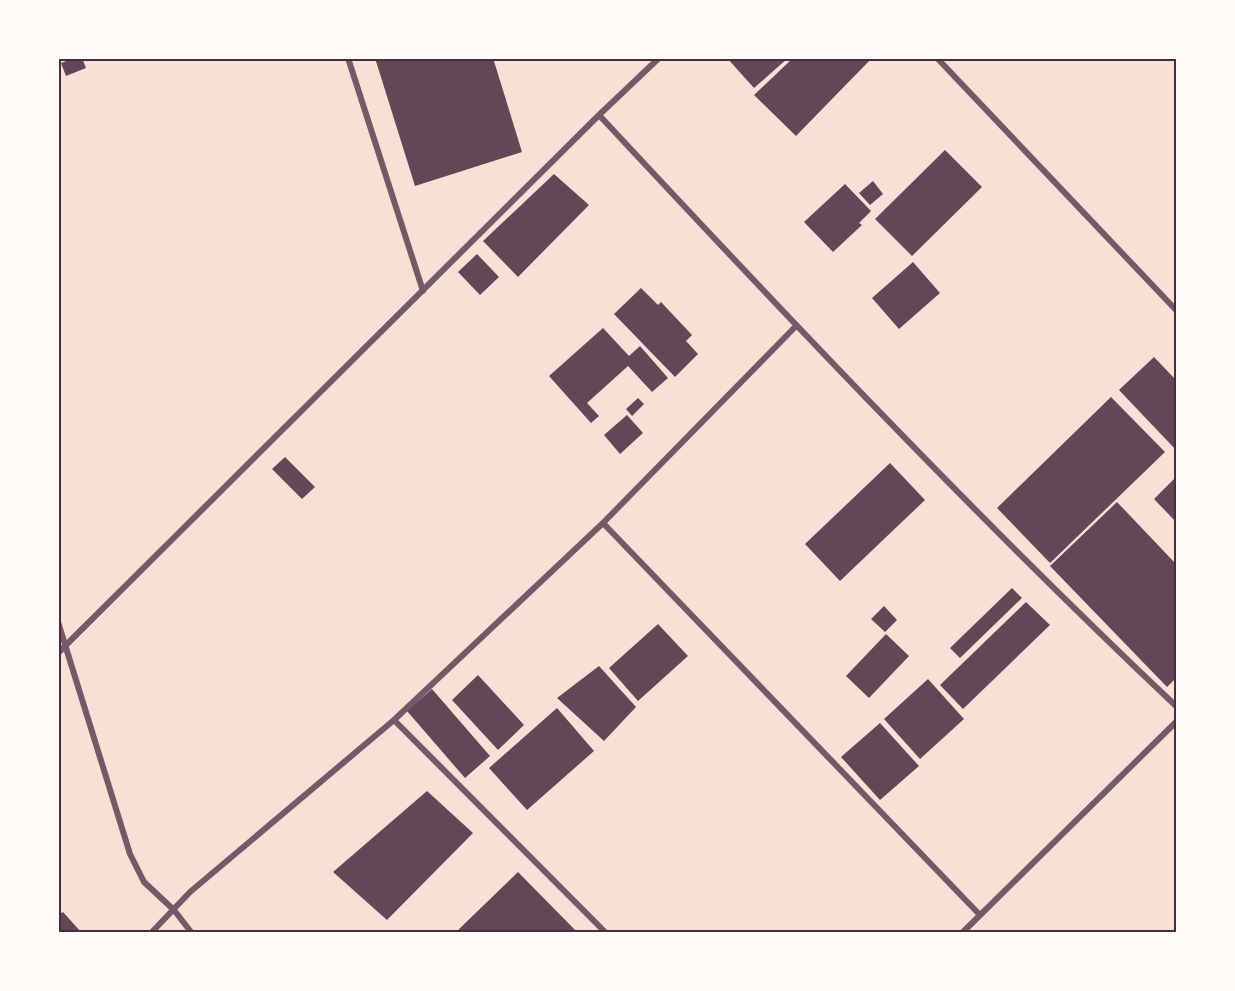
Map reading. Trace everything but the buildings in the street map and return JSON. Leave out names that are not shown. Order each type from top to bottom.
[{"type":"street","points":[[348,58],[423,291]]},
{"type":"street","points":[[58,653],[659,58]]},
{"type":"street","points":[[937,58],[1176,310]]},
{"type":"street","points":[[599,115],[796,326],[1099,633],[1176,706]]},
{"type":"street","points":[[152,933],[190,892],[394,720],[603,523],[796,326]]},
{"type":"street","points":[[603,523],[979,914]]},
{"type":"street","points":[[58,622],[130,854],[144,882],[174,910],[191,933]]},
{"type":"street","points":[[394,720],[605,933]]},
{"type":"street","points":[[963,933],[979,914],[1176,722]]}]
